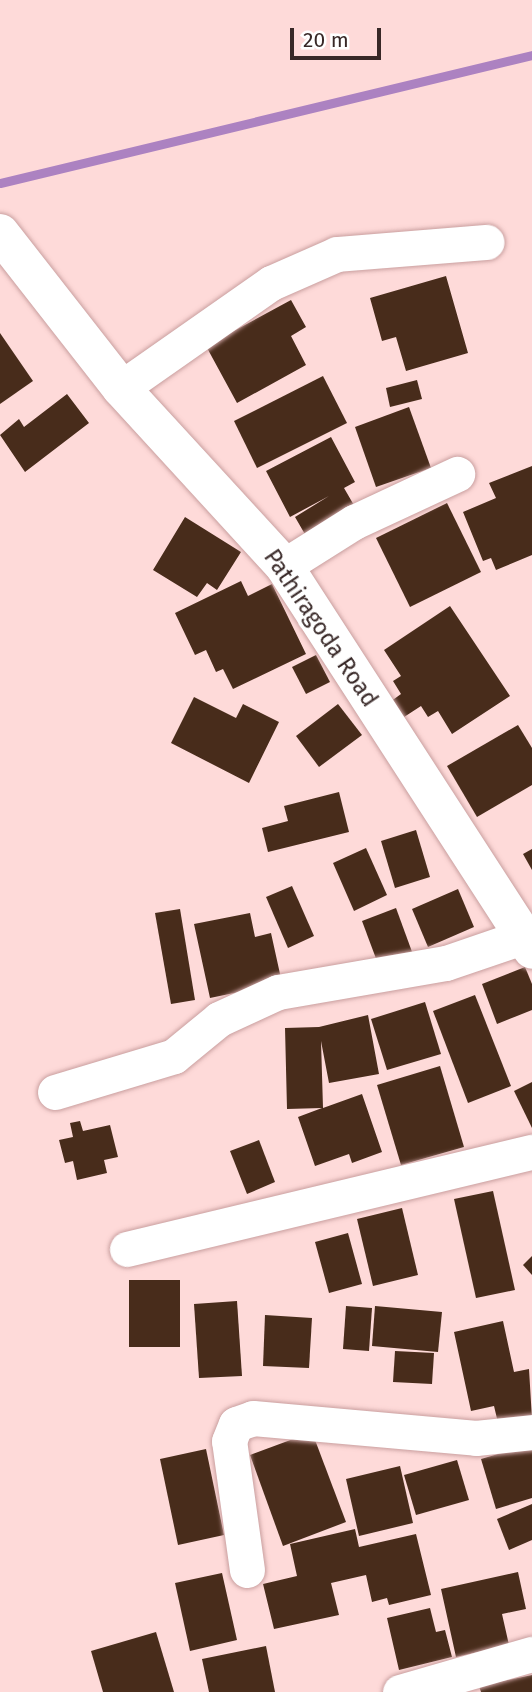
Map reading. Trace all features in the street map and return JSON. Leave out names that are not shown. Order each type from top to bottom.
[{"type":"street","name":"Pathiragoda Road","points":[[0,233],[121,388],[284,566],[527,943]]},
{"type":"street","points":[[121,388],[271,283],[337,254],[488,242]]},
{"type":"street","points":[[284,566],[354,522],[457,474]]},
{"type":"street","points":[[55,1092],[174,1056],[219,1019],[278,992],[446,963],[527,943]]},
{"type":"street","points":[[127,1249],[532,1153]]},
{"type":"street","points":[[247,1570],[229,1441],[236,1424],[253,1418],[476,1438],[532,1432]]},
{"type":"street","points":[[400,1692],[532,1654]]},
{"type":"building","points":[[446,276],[468,353],[406,371],[396,337],[382,341],[370,298]]},
{"type":"building","points":[[291,300],[306,327],[291,336],[306,365],[237,403],[206,346]]},
{"type":"building","points":[[0,333],[33,381],[0,404]]},
{"type":"building","points":[[323,376],[347,423],[257,468],[234,421]]},
{"type":"building","points":[[417,380],[422,399],[390,407],[386,388]]},
{"type":"building","points":[[67,394],[89,423],[25,472],[0,435],[19,419],[24,427]]},
{"type":"building","points":[[409,407],[431,468],[376,487],[355,427]]},
{"type":"building","points":[[331,437],[355,482],[344,488],[355,507],[306,536],[295,517],[329,496],[290,517],[266,471]]},
{"type":"building","points":[[532,466],[532,555],[496,570],[491,558],[483,561],[463,512],[496,498],[489,483]]},
{"type":"building","points":[[447,503],[481,572],[410,607],[376,538]]},
{"type":"building","points":[[185,517],[241,552],[217,590],[207,583],[197,597],[153,570]]},
{"type":"building","points":[[241,581],[248,596],[272,584],[306,654],[233,689],[223,669],[216,672],[206,650],[195,655],[175,613]]},
{"type":"building","points":[[450,606],[510,696],[452,734],[438,711],[428,717],[421,706],[401,719],[390,702],[401,694],[393,681],[401,676],[384,650]]},
{"type":"building","points":[[316,655],[330,682],[306,694],[292,667]]},
{"type":"building","points":[[194,697],[236,718],[243,704],[279,722],[249,783],[171,743]]},
{"type":"building","points":[[338,704],[362,735],[319,767],[296,736]]},
{"type":"building","points":[[518,725],[532,748],[532,785],[477,817],[447,766]]},
{"type":"building","points":[[339,792],[349,832],[268,852],[262,828],[288,821],[284,806]]},
{"type":"building","points":[[416,830],[430,877],[395,888],[381,841]]},
{"type":"building","points":[[366,848],[387,895],[354,911],[333,863]]},
{"type":"building","points":[[532,849],[532,870],[523,854]]},
{"type":"building","points":[[292,886],[314,936],[288,948],[266,897]]},
{"type":"building","points":[[458,889],[474,927],[428,947],[412,909]]},
{"type":"building","points":[[396,908],[415,960],[381,972],[362,921]]},
{"type":"building","points":[[180,909],[195,1000],[171,1004],[155,913]]},
{"type":"building","points":[[250,913],[255,937],[271,933],[282,983],[210,998],[194,924]]},
{"type":"building","points":[[525,967],[532,984],[532,1010],[497,1024],[482,984]]},
{"type":"building","points":[[475,995],[511,1086],[468,1103],[433,1011]]},
{"type":"building","points":[[425,1002],[441,1054],[387,1070],[371,1019]]},
{"type":"building","points":[[368,1015],[379,1074],[329,1083],[321,1041],[323,1108],[362,1094],[382,1152],[352,1163],[349,1154],[315,1166],[298,1117],[322,1108],[287,1109],[285,1028],[319,1027]]},
{"type":"building","points":[[440,1066],[464,1147],[401,1165],[377,1085]]},
{"type":"building","points":[[532,1082],[532,1128],[514,1091]]},
{"type":"building","points":[[80,1121],[83,1131],[110,1125],[118,1157],[104,1160],[107,1173],[77,1180],[73,1161],[65,1163],[59,1140],[73,1137],[70,1123]]},
{"type":"building","points":[[259,1140],[275,1182],[247,1194],[230,1151]]},
{"type":"building","points":[[493,1191],[515,1290],[476,1298],[454,1199]]},
{"type":"building","points":[[402,1208],[418,1275],[373,1286],[357,1219]]},
{"type":"building","points":[[348,1233],[362,1284],[329,1293],[315,1242]]},
{"type":"building","points":[[532,1256],[532,1275],[523,1265]]},
{"type":"building","points":[[129,1280],[180,1280],[180,1347],[129,1347]]},
{"type":"building","points":[[237,1301],[242,1376],[199,1378],[194,1304]]},
{"type":"building","points":[[346,1306],[372,1308],[369,1351],[343,1349]]},
{"type":"building","points":[[375,1306],[442,1312],[438,1352],[372,1346]]},
{"type":"building","points":[[265,1315],[312,1318],[309,1368],[263,1366]]},
{"type":"building","points":[[503,1321],[514,1372],[529,1369],[532,1419],[499,1427],[494,1406],[471,1411],[454,1332]]},
{"type":"building","points":[[395,1351],[434,1353],[432,1384],[393,1382]]},
{"type":"building","points":[[312,1432],[346,1522],[283,1546],[250,1455]]},
{"type":"building","points":[[532,1444],[532,1498],[496,1509],[481,1459]]},
{"type":"building","points":[[206,1449],[224,1535],[178,1545],[160,1459]]},
{"type":"building","points":[[457,1460],[469,1500],[416,1515],[404,1475]]},
{"type":"building","points":[[400,1466],[413,1523],[359,1536],[346,1479]]},
{"type":"building","points":[[532,1504],[532,1540],[509,1550],[497,1519]]},
{"type":"building","points":[[355,1529],[359,1547],[416,1534],[431,1595],[389,1605],[387,1598],[372,1602],[366,1575],[331,1583],[339,1615],[274,1629],[263,1584],[297,1576],[290,1544]]},
{"type":"building","points":[[518,1572],[526,1609],[502,1614],[509,1645],[456,1657],[441,1589]]},
{"type":"building","points":[[222,1573],[237,1640],[190,1651],[175,1583]]},
{"type":"building","points":[[430,1608],[436,1632],[445,1630],[452,1657],[399,1670],[387,1618]]},
{"type":"building","points":[[156,1632],[174,1692],[103,1692],[91,1651]]},
{"type":"building","points":[[266,1646],[275,1692],[209,1692],[202,1659]]},
{"type":"building","points":[[532,1675],[532,1692],[481,1692],[479,1686]]},
{"type":"waterway","points":[[0,183],[532,55]]}]
